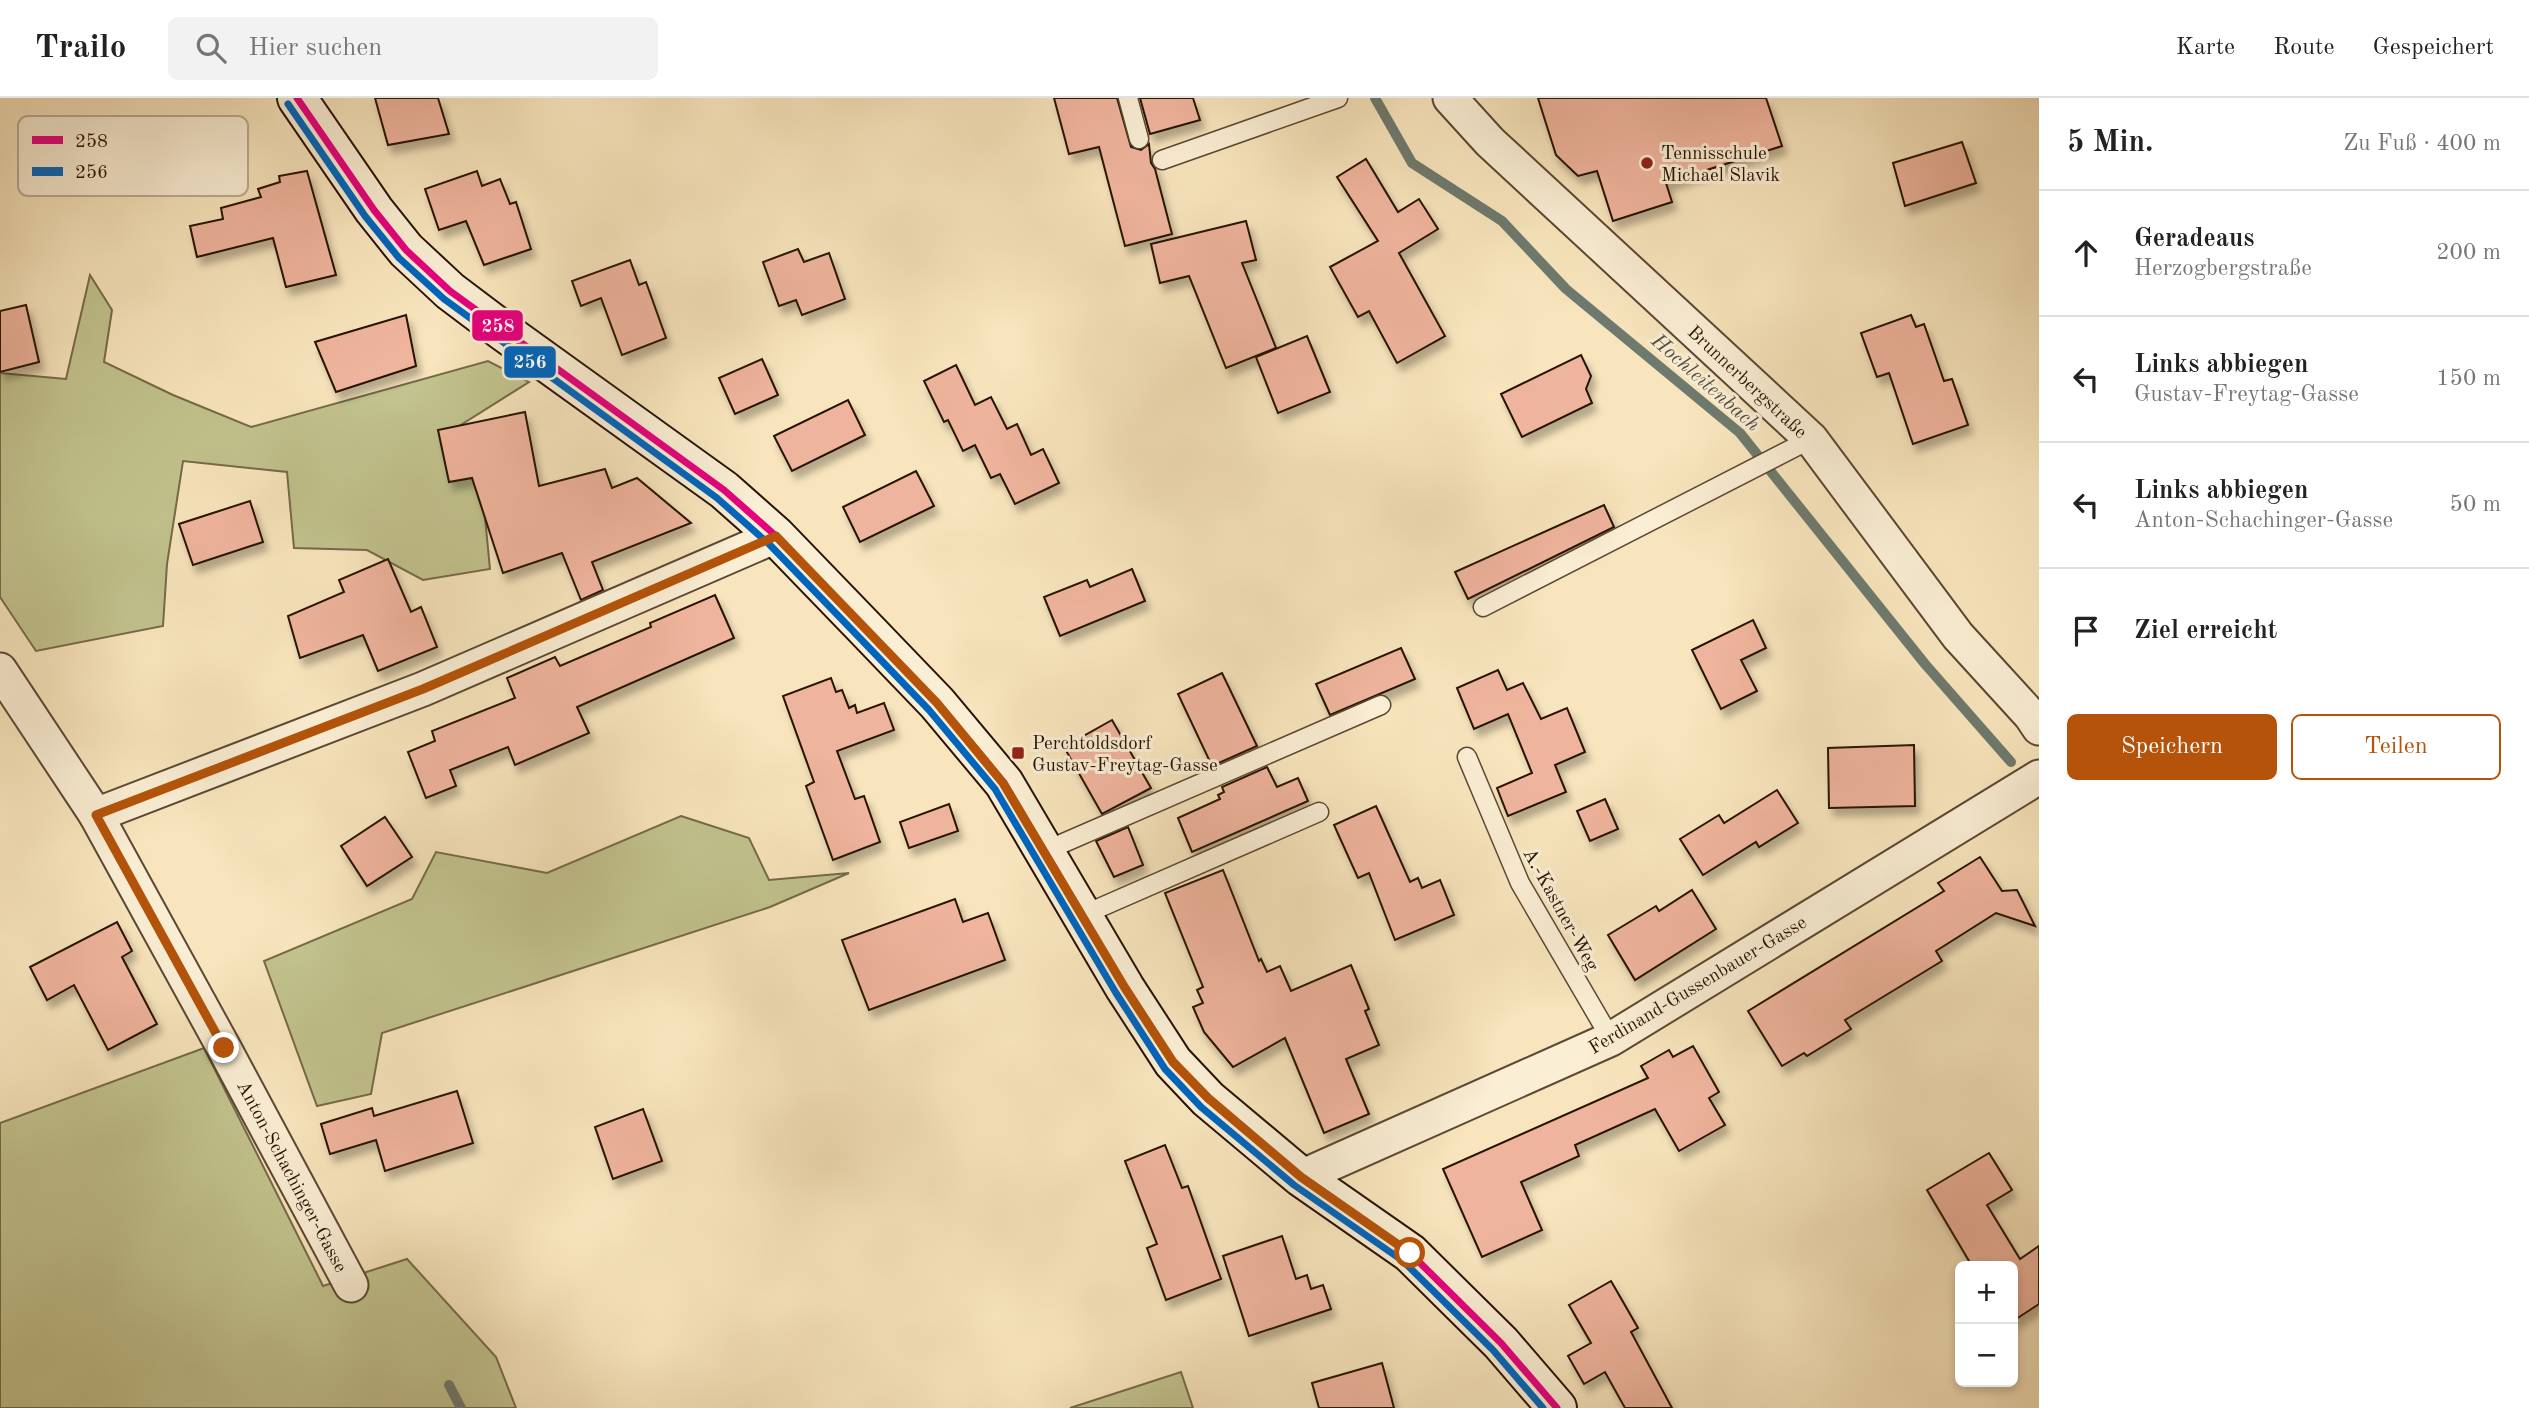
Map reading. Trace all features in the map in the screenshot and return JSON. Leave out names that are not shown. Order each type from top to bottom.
[{"type":"main road","points":[[297,98],[374,210],[406,250],[450,290],[724,490],[776,536],[937,703],[1003,783],[1125,988],[1173,1062],[1208,1098],[1301,1177],[1410,1253],[1492,1334],[1557,1408]]},
{"type":"street","name":"Brunnerbergstraße","points":[[1450,98],[1490,142],[1811,439],[1958,636],[2039,728]]},
{"type":"street","points":[[96,815],[423,689],[776,536]]},
{"type":"street","name":"Anton-Schachinger-Gasse","points":[[0,670],[96,815],[351,1284]]},
{"type":"street","name":"Ferdinand-Gussenbauer-Gasse","points":[[1301,1177],[1611,1039],[2039,777]]},
{"type":"lane","points":[[1128,98],[1139,139]]},
{"type":"lane","points":[[1162,160],[1338,98]]},
{"type":"lane","points":[[1483,607],[1811,439]]},
{"type":"lane","points":[[1045,851],[1381,705]]},
{"type":"lane","name":"A.-Kastner-Weg","points":[[1467,757],[1520,883],[1611,1039]]},
{"type":"lane","points":[[1083,915],[1318,812]]},
{"type":"green space","points":[[90,275],[112,310],[104,362],[173,395],[251,427],[488,361],[529,382],[448,433],[483,497],[490,569],[423,580],[367,550],[294,548],[287,472],[183,461],[167,564],[163,626],[36,651],[0,597],[0,373],[66,379]]},
{"type":"green space","points":[[681,816],[749,838],[769,880],[849,873],[770,907],[382,1033],[371,1094],[317,1106],[264,961],[412,899],[436,852],[547,873]]},
{"type":"green space","points":[[204,1048],[323,1286],[407,1259],[496,1357],[516,1408],[0,1408],[0,1123]]},
{"type":"green space","points":[[1181,1372],[1193,1408],[1070,1408]]},
{"type":"building","points":[[375,98],[438,98],[449,134],[388,145]]},
{"type":"building","points":[[1054,98],[1117,98],[1131,147],[1141,150],[1149,144],[1151,163],[1155,169],[1172,234],[1125,246],[1099,147],[1069,154]]},
{"type":"building","points":[[1140,98],[1193,98],[1200,120],[1150,134]]},
{"type":"building","name":"Tennisschule Michael Slavik","points":[[1538,98],[1766,98],[1782,146],[1666,183],[1672,202],[1613,221],[1597,171],[1578,176],[1556,155]]},
{"type":"building","points":[[1962,142],[1976,183],[1905,206],[1893,163]]},
{"type":"building","points":[[1366,159],[1398,212],[1419,199],[1438,229],[1399,253],[1445,336],[1397,363],[1369,311],[1358,317],[1330,267],[1378,241],[1337,177]]},
{"type":"building","points":[[307,171],[336,275],[286,287],[273,238],[197,257],[190,226],[223,219],[221,208],[261,197],[258,189],[280,182],[279,176]]},
{"type":"building","points":[[477,171],[482,186],[500,179],[510,204],[516,202],[531,249],[484,265],[466,221],[439,230],[425,189]]},
{"type":"building","points":[[1246,221],[1256,260],[1242,263],[1276,348],[1226,368],[1189,276],[1160,283],[1151,244]]},
{"type":"building","points":[[798,249],[804,262],[829,253],[845,299],[802,315],[796,300],[779,306],[763,262]]},
{"type":"building","points":[[630,260],[639,285],[646,282],[666,338],[622,355],[601,298],[581,306],[572,281]]},
{"type":"building","points":[[26,305],[39,362],[0,372],[0,311]]},
{"type":"building","points":[[406,315],[416,366],[336,392],[315,342]]},
{"type":"building","points":[[1911,315],[1916,327],[1924,324],[1944,381],[1952,379],[1968,425],[1913,444],[1889,373],[1877,377],[1861,333]]},
{"type":"building","points":[[1307,336],[1330,392],[1278,413],[1256,357]]},
{"type":"building","points":[[1581,355],[1591,376],[1586,389],[1592,403],[1522,437],[1501,394]]},
{"type":"building","points":[[762,359],[778,395],[735,414],[719,378]]},
{"type":"building","points":[[956,365],[975,405],[991,397],[1007,429],[1017,424],[1031,455],[1043,449],[1059,483],[1015,504],[1000,474],[991,478],[975,445],[963,451],[948,420],[944,422],[924,381]]},
{"type":"building","points":[[848,400],[865,435],[792,471],[774,436]]},
{"type":"building","points":[[525,412],[539,486],[605,469],[612,488],[637,478],[691,523],[592,562],[603,590],[581,600],[562,553],[503,573],[472,478],[449,482],[438,430]]},
{"type":"building","points":[[916,471],[934,506],[860,542],[843,507]]},
{"type":"building","points":[[250,501],[263,542],[193,565],[179,524]]},
{"type":"building","points":[[1604,505],[1614,527],[1468,599],[1455,572]]},
{"type":"building","points":[[388,559],[411,612],[421,607],[437,647],[378,671],[363,635],[300,658],[288,616],[344,592],[339,580]]},
{"type":"building","points":[[1132,569],[1145,601],[1060,636],[1044,597],[1087,580],[1090,587]]},
{"type":"building","points":[[715,595],[734,638],[577,707],[589,733],[515,765],[508,747],[450,770],[456,786],[426,798],[408,752],[435,741],[432,731],[515,698],[507,678],[555,657],[560,666],[651,627],[650,623]]},
{"type":"building","points":[[1753,620],[1766,648],[1741,660],[1757,691],[1721,709],[1692,650]]},
{"type":"building","points":[[1401,648],[1415,679],[1330,715],[1316,684]]},
{"type":"building","points":[[1498,670],[1507,690],[1523,683],[1541,719],[1567,708],[1585,752],[1555,765],[1566,792],[1508,816],[1497,788],[1532,773],[1508,714],[1474,729],[1457,688]]},
{"type":"building","points":[[1222,673],[1257,746],[1212,766],[1178,694]]},
{"type":"building","points":[[831,678],[836,692],[842,690],[849,708],[855,705],[857,713],[884,703],[894,730],[837,751],[855,799],[864,796],[880,842],[833,860],[806,786],[814,782],[783,696]]},
{"type":"building","points":[[1112,720],[1151,788],[1102,814],[1064,747]]},
{"type":"building","points":[[1914,745],[1915,806],[1829,808],[1828,748]]},
{"type":"building","points":[[1267,767],[1277,787],[1298,778],[1308,801],[1192,852],[1178,818],[1220,799],[1218,795],[1224,792],[1222,787]]},
{"type":"building","points":[[1777,790],[1798,823],[1759,847],[1756,842],[1703,875],[1680,839],[1719,815],[1724,823]]},
{"type":"building","points":[[1605,799],[1618,829],[1590,841],[1577,811]]},
{"type":"building","points":[[949,804],[958,831],[909,848],[900,822]]},
{"type":"building","points":[[1376,806],[1410,882],[1418,878],[1422,888],[1440,880],[1454,915],[1395,940],[1369,873],[1358,878],[1334,825]]},
{"type":"building","points":[[385,817],[412,857],[367,886],[341,846]]},
{"type":"building","points":[[1128,827],[1143,865],[1114,877],[1096,841]]},
{"type":"building","points":[[1980,857],[2002,891],[2017,890],[2035,926],[1996,913],[1936,951],[1942,961],[1845,1020],[1851,1029],[1807,1056],[1804,1053],[1782,1066],[1748,1011],[1944,891],[1938,883]]},
{"type":"building","points":[[1223,870],[1259,961],[1261,959],[1267,972],[1280,966],[1291,991],[1351,965],[1369,1009],[1365,1011],[1379,1045],[1346,1059],[1369,1114],[1324,1133],[1285,1038],[1233,1067],[1204,1032],[1193,1007],[1203,1003],[1197,990],[1203,987],[1165,893]]},
{"type":"building","points":[[1692,890],[1716,929],[1635,980],[1608,935],[1656,906],[1659,911]]},
{"type":"building","points":[[955,899],[963,922],[988,913],[1005,960],[869,1010],[842,940]]},
{"type":"building","points":[[117,922],[132,951],[122,957],[157,1024],[108,1050],[74,985],[47,1000],[30,967]]},
{"type":"building","points":[[1693,1046],[1719,1092],[1709,1098],[1725,1125],[1679,1151],[1655,1109],[1575,1145],[1579,1156],[1521,1182],[1542,1230],[1482,1257],[1443,1169],[1648,1078],[1641,1066],[1669,1050],[1673,1057]]},
{"type":"building","points":[[457,1091],[473,1143],[385,1171],[376,1140],[330,1154],[321,1124],[372,1108],[374,1116]]},
{"type":"building","points":[[643,1109],[662,1161],[613,1179],[595,1127]]},
{"type":"building","points":[[1165,1145],[1182,1188],[1188,1186],[1221,1279],[1166,1300],[1147,1248],[1157,1244],[1125,1161]]},
{"type":"building","points":[[1989,1153],[2012,1190],[1987,1205],[2020,1259],[2039,1246],[2039,1304],[2018,1318],[2018,1261],[1969,1261],[1927,1190]]},
{"type":"building","points":[[1282,1236],[1296,1279],[1307,1275],[1311,1289],[1323,1285],[1331,1309],[1249,1336],[1223,1256]]},
{"type":"building","points":[[1611,1281],[1638,1328],[1631,1332],[1672,1408],[1625,1408],[1605,1372],[1584,1384],[1568,1356],[1591,1343],[1569,1305]]},
{"type":"building","points":[[1382,1363],[1394,1408],[1319,1408],[1312,1383]]},
{"type":"waterway","name":"Hochleitenbach","points":[[1375,98],[1412,163],[1502,221],[1566,289],[1740,433],[1925,664],[2011,762]]},
{"type":"waterway","points":[[449,1385],[461,1408]]},
{"type":"transit line","name":"258","points":[[297,98],[374,210],[406,250],[450,291],[724,490],[776,536],[862,625],[937,703],[1004,783],[1125,988],[1173,1062],[1208,1099],[1301,1177],[1410,1253],[1501,1343],[1557,1408]]},
{"type":"transit line","name":"256","points":[[288,104],[365,216],[399,258],[444,299],[717,498],[769,544],[854,632],[929,710],[995,789],[1116,993],[1165,1069],[1201,1107],[1294,1185],[1403,1261],[1493,1350],[1543,1408]]},
{"type":"place","name":"Tennisschule Michael Slavik","points":[[1647,163]]},
{"type":"place","name":"Perchtoldsdorf Gustav-Freytag-Gasse","points":[[1018,753]]},
{"type":"route","points":[[224,1048],[96,815],[423,689],[776,536],[937,703],[1003,783],[1125,988],[1173,1062],[1208,1098],[1301,1177],[1410,1253]]}]
